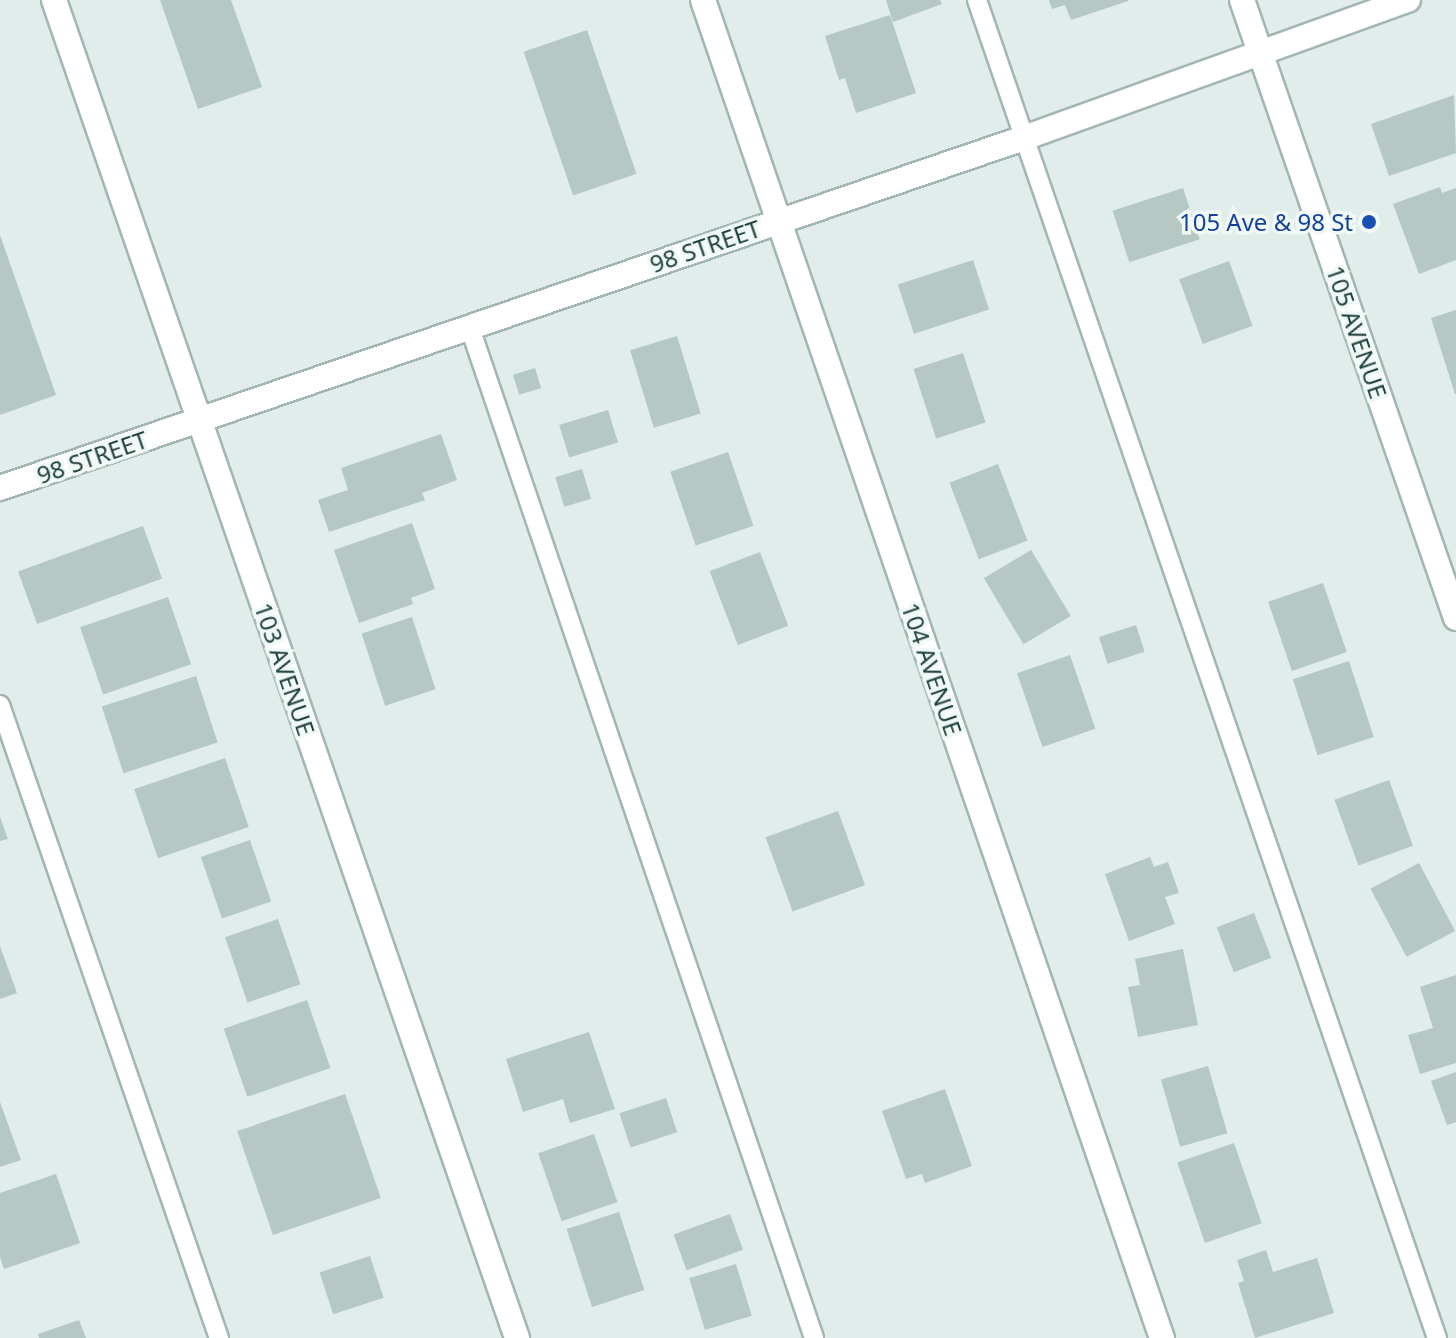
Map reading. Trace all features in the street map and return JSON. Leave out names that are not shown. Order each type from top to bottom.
[{"type":"street","name":"103 AVENUE","points":[[54,0],[517,1338]]},
{"type":"street","name":"104 AVENUE","points":[[703,0],[1162,1338]]},
{"type":"street","name":"105 AVENUE","points":[[1242,0],[1456,618]]},
{"type":"street","name":"98 STREET","points":[[0,488],[1024,138],[1408,0]]},
{"type":"lane","points":[[977,0],[1437,1338]]},
{"type":"lane","points":[[470,328],[814,1338]]},
{"type":"lane","points":[[0,705],[219,1338]]},
{"type":"building","points":[[160,0],[231,0],[262,87],[198,109]]},
{"type":"building","points":[[886,0],[940,0],[942,4],[893,22]]},
{"type":"building","points":[[1049,0],[1128,1],[1071,20],[1065,5],[1052,9]]},
{"type":"building","points":[[890,15],[916,93],[856,113],[845,78],[839,80],[825,36]]},
{"type":"building","points":[[587,30],[636,174],[573,196],[524,52]]},
{"type":"building","points":[[1454,95],[1456,153],[1389,176],[1371,124]]},
{"type":"building","points":[[1440,187],[1442,193],[1456,188],[1456,260],[1419,274],[1393,204]]},
{"type":"building","points":[[1183,188],[1200,239],[1129,262],[1113,211]]},
{"type":"building","points":[[0,235],[56,395],[0,415]]},
{"type":"building","points":[[973,260],[989,309],[914,334],[898,284]]},
{"type":"building","points":[[1229,261],[1253,326],[1203,344],[1179,279]]},
{"type":"building","points":[[1456,310],[1456,394],[1455,394],[1431,318]]},
{"type":"building","points":[[677,336],[701,413],[654,428],[630,350]]},
{"type":"building","points":[[963,353],[986,422],[936,438],[914,369]]},
{"type":"building","points":[[535,368],[541,388],[519,395],[513,375]]},
{"type":"building","points":[[608,410],[618,443],[569,457],[559,425]]},
{"type":"building","points":[[441,434],[457,480],[422,493],[425,500],[329,532],[318,500],[348,490],[341,468]]},
{"type":"building","points":[[728,452],[753,526],[696,546],[670,472]]},
{"type":"building","points":[[998,464],[1027,541],[979,559],[949,483]]},
{"type":"building","points":[[582,469],[591,499],[564,507],[555,477]]},
{"type":"building","points":[[412,523],[435,589],[411,598],[413,604],[359,623],[334,550]]},
{"type":"building","points":[[143,526],[162,579],[37,624],[18,571]]},
{"type":"building","points":[[1031,550],[1071,616],[1024,644],[984,578]]},
{"type":"building","points":[[760,552],[788,626],[738,645],[710,571]]},
{"type":"building","points":[[1323,583],[1347,652],[1292,671],[1268,602]]},
{"type":"building","points":[[168,597],[191,664],[103,694],[80,627]]},
{"type":"building","points":[[412,617],[435,689],[385,706],[362,633]]},
{"type":"building","points":[[1136,625],[1145,652],[1108,664],[1099,637]]},
{"type":"building","points":[[1070,655],[1095,729],[1042,747],[1017,673]]},
{"type":"building","points":[[1349,661],[1374,737],[1318,755],[1293,679]]},
{"type":"building","points":[[196,676],[218,743],[123,773],[102,707]]},
{"type":"building","points":[[225,758],[249,827],[158,858],[134,789]]},
{"type":"building","points":[[1389,780],[1413,846],[1358,866],[1334,800]]},
{"type":"building","points":[[838,811],[865,885],[793,912],[766,837]]},
{"type":"building","points":[[0,817],[8,839],[0,841]]},
{"type":"building","points":[[250,840],[271,901],[222,918],[201,857]]},
{"type":"building","points":[[1150,857],[1154,867],[1168,862],[1179,893],[1165,897],[1175,924],[1129,941],[1105,874]]},
{"type":"building","points":[[1419,863],[1455,931],[1407,957],[1370,889]]},
{"type":"building","points":[[1254,913],[1271,958],[1234,972],[1217,927]]},
{"type":"building","points":[[278,919],[300,984],[248,1002],[225,937]]},
{"type":"building","points":[[0,946],[17,993],[0,999]]},
{"type":"building","points":[[1183,949],[1198,1025],[1138,1037],[1128,987],[1140,985],[1135,959]]},
{"type":"building","points":[[1456,975],[1456,1063],[1420,1074],[1408,1035],[1433,1028],[1420,987]]},
{"type":"building","points":[[307,1000],[330,1068],[247,1097],[224,1029]]},
{"type":"building","points":[[589,1032],[615,1109],[570,1123],[563,1099],[523,1112],[506,1059]]},
{"type":"building","points":[[1208,1066],[1227,1133],[1180,1147],[1161,1080]]},
{"type":"building","points":[[1456,1072],[1456,1122],[1447,1125],[1431,1081]]},
{"type":"building","points":[[945,1089],[972,1166],[925,1183],[922,1174],[906,1179],[882,1111]]},
{"type":"building","points":[[345,1094],[381,1198],[273,1235],[237,1131]]},
{"type":"building","points":[[666,1098],[677,1132],[631,1147],[619,1113]]},
{"type":"building","points":[[0,1102],[21,1160],[0,1167]]},
{"type":"building","points":[[594,1134],[617,1202],[562,1221],[538,1153]]},
{"type":"building","points":[[1234,1143],[1262,1223],[1205,1243],[1177,1163]]},
{"type":"building","points":[[56,1174],[80,1243],[4,1269],[0,1257],[0,1193]]},
{"type":"building","points":[[619,1212],[644,1290],[592,1307],[567,1229]]},
{"type":"building","points":[[730,1214],[743,1250],[687,1270],[674,1235]]},
{"type":"building","points":[[1266,1250],[1273,1272],[1317,1258],[1334,1313],[1255,1338],[1238,1283],[1244,1281],[1237,1260]]},
{"type":"building","points":[[370,1256],[384,1298],[333,1314],[320,1272]]},
{"type":"building","points":[[736,1264],[752,1316],[705,1330],[689,1278]]},
{"type":"building","points":[[79,1320],[86,1338],[39,1338],[38,1334]]},
{"type":"place","name":"105 Ave & 98 St","points":[[1369,222]]}]
